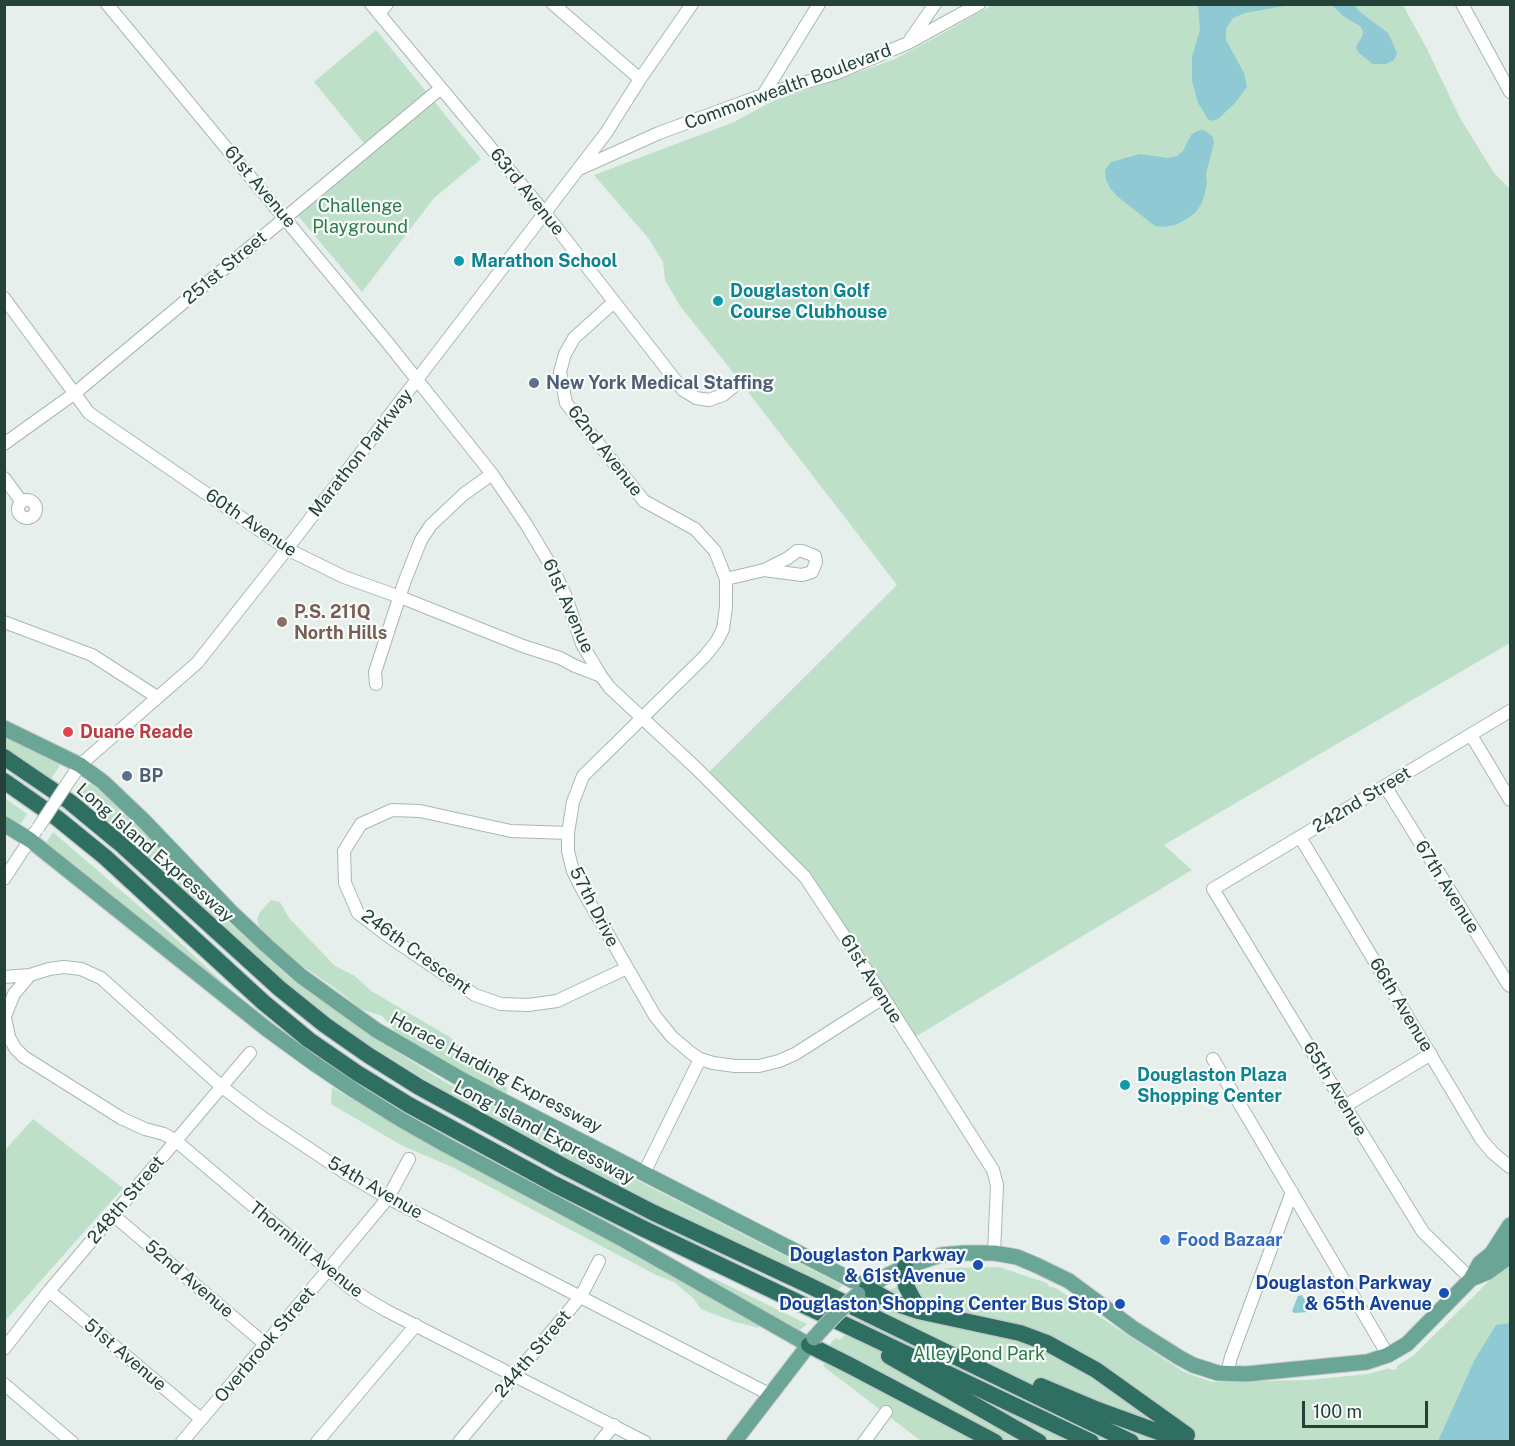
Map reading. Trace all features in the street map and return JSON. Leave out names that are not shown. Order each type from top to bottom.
[{"type":"highway","name":"Long Island Expressway","points":[[4,757],[122,845],[279,988],[325,1025],[419,1088],[652,1212],[1131,1442]]},
{"type":"highway","name":"Long Island Expressway","points":[[4,781],[57,818],[105,857],[263,1002],[309,1040],[357,1073],[418,1110],[554,1184],[1091,1442]]},
{"type":"highway","points":[[906,1267],[906,1286],[914,1301],[926,1313]]},
{"type":"highway","points":[[806,1284],[1068,1398],[1186,1442]]},
{"type":"highway","points":[[863,1291],[926,1313],[1020,1333],[1047,1342],[1096,1370],[1198,1442]]},
{"type":"highway","points":[[797,1302],[1039,1442]]},
{"type":"highway","points":[[811,1342],[992,1440]]},
{"type":"main road","name":"Horace Harding Expressway","points":[[4,728],[80,765],[110,788],[266,945],[301,976],[376,1030],[437,1066],[644,1173],[863,1291]]},
{"type":"main road","points":[[4,824],[34,834],[268,1030],[355,1091],[437,1140],[811,1342]]},
{"type":"main road","points":[[1491,1254],[1510,1225]]},
{"type":"main road","points":[[739,1440],[811,1342],[835,1316],[863,1291],[886,1276],[941,1255],[964,1252],[994,1253],[1017,1257],[1036,1264],[1069,1281],[1134,1329],[1193,1365],[1218,1373],[1246,1374],[1367,1362],[1388,1355],[1407,1344],[1471,1279],[1480,1263],[1510,1244]]},
{"type":"main road","points":[[1471,1279],[1488,1272],[1510,1256]]},
{"type":"street","name":"61st Avenue","points":[[107,4],[418,380],[492,474],[554,571],[566,597],[582,644],[610,688],[696,768],[805,878],[993,1170],[997,1194],[994,1253]]},
{"type":"street","points":[[553,4],[640,79]]},
{"type":"street","name":"Marathon Parkway","points":[[4,879],[80,765],[197,663],[287,549],[606,133],[692,4]]},
{"type":"street","points":[[763,94],[819,4]]},
{"type":"street","points":[[908,43],[935,4]]},
{"type":"street","name":"Commonwealth Boulevard","points":[[578,170],[659,134],[763,94],[837,73],[908,43],[979,4]]},
{"type":"street","points":[[1462,4],[1510,92]]},
{"type":"street","name":"63rd Avenue","points":[[379,8],[441,88],[545,213],[683,390],[696,398],[709,400],[723,395],[739,382]]},
{"type":"street","name":"251st Street","points":[[4,444],[75,393],[441,88]]},
{"type":"street","points":[[606,133],[626,148]]},
{"type":"street","name":"60th Avenue","points":[[4,298],[89,413],[287,549],[344,577],[560,658],[601,676]]},
{"type":"street","name":"62nd Avenue","points":[[614,302],[574,338],[565,354],[560,372],[566,404],[644,501],[695,529],[715,551],[726,579]]},
{"type":"street","points":[[376,684],[375,672],[421,540],[430,525],[464,494],[492,474]]},
{"type":"street","points":[[4,478],[22,502]]},
{"type":"street","points":[[726,579],[764,570]]},
{"type":"street","name":"57th Drive","points":[[700,1059],[680,1045],[655,1016],[573,871],[568,851],[568,833],[573,802],[583,776],[705,656],[717,641],[723,629],[726,579]]},
{"type":"street","points":[[4,622],[92,655],[157,697]]},
{"type":"street","points":[[560,658],[582,644]]},
{"type":"street","name":"242nd Street","points":[[1213,889],[1510,711]]},
{"type":"street","points":[[1471,735],[1510,800]]},
{"type":"street","name":"67th Avenue","points":[[1385,786],[1510,986]]},
{"type":"street","name":"246th Crescent","points":[[568,833],[511,831],[420,811],[392,810],[361,824],[345,851],[345,883],[358,913],[475,995],[501,1004],[528,1005],[557,1001],[627,968]]},
{"type":"street","name":"66th Avenue","points":[[1300,837],[1481,1139],[1510,1167]]},
{"type":"street","name":"65th Avenue","points":[[1213,889],[1423,1232],[1471,1279]]},
{"type":"street","name":"54th Avenue","points":[[4,977],[30,975],[64,967],[81,969],[101,978],[222,1087],[263,1118],[346,1174],[388,1198],[771,1395]]},
{"type":"street","name":"Thornhill Avenue","points":[[30,975],[14,994],[5,1014],[9,1037],[24,1057],[121,1118],[145,1129],[164,1134],[176,1142],[328,1270],[368,1300],[645,1442]]},
{"type":"street","points":[[644,1173],[700,1059],[735,1066],[759,1066],[779,1061],[791,1056],[883,998]]},
{"type":"street","name":"248th Street","points":[[4,1349],[49,1291],[250,1053]]},
{"type":"street","points":[[1344,1106],[1431,1054]]},
{"type":"street","points":[[1213,1059],[1388,1355]]},
{"type":"street","name":"Overbrook Street","points":[[182,1442],[388,1198],[408,1159]]},
{"type":"street","points":[[1227,1373],[1292,1192]]},
{"type":"street","name":"52nd Avenue","points":[[113,1215],[265,1344]]},
{"type":"street","name":"244th Street","points":[[459,1442],[580,1296],[599,1261]]},
{"type":"street","name":"51st Avenue","points":[[49,1291],[201,1419]]},
{"type":"street","points":[[317,1442],[416,1325]]},
{"type":"street","points":[[4,1384],[72,1442]]},
{"type":"street","points":[[864,1442],[886,1412]]},
{"type":"street","points":[[600,1442],[614,1425]]},
{"type":"green space","points":[[992,5],[1403,5],[1460,118],[1494,173],[1510,189],[1510,643],[1164,845],[1192,870],[910,1040],[803,869],[705,776],[897,585],[680,306],[665,280],[663,262],[649,239],[594,175],[734,122],[775,100],[895,59]]},
{"type":"green space","name":"Challenge Playground","points":[[376,30],[481,159],[434,198],[362,292],[294,211],[369,149],[314,82]]},
{"type":"green space","points":[[4,733],[59,763],[59,767],[50,780],[5,747]]},
{"type":"green space","points":[[92,784],[132,818],[222,916],[291,979],[362,1030],[445,1082],[842,1286],[837,1290],[623,1188],[440,1089],[354,1035],[287,984],[76,797],[82,786]]},
{"type":"green space","points":[[5,798],[27,814],[19,826],[5,815]]},
{"type":"green space","points":[[53,832],[291,1041],[204,974],[46,843]]},
{"type":"green space","points":[[271,900],[280,902],[289,918],[335,966],[355,976],[371,991],[450,1037],[474,1061],[496,1072],[507,1088],[506,1096],[402,1039],[382,1016],[361,1009],[295,961],[260,930],[257,919]]},
{"type":"green space","points":[[332,1087],[465,1164],[551,1211],[643,1257],[759,1324],[759,1328],[701,1309],[693,1298],[674,1282],[656,1275],[454,1168],[401,1145],[331,1104]]},
{"type":"green space","points":[[33,1119],[123,1188],[6,1320],[4,1319],[5,1150]]},
{"type":"green space","name":"Alley Pond Park","points":[[1510,1256],[1510,1441],[921,1441],[823,1366],[830,1352],[828,1347],[835,1338],[840,1340],[873,1307],[869,1305],[875,1301],[878,1302],[891,1289],[933,1271],[948,1268],[999,1267],[1047,1283],[1049,1287],[1054,1287],[1184,1372],[1212,1382],[1308,1380],[1368,1374],[1390,1368],[1391,1370],[1397,1369],[1397,1366],[1413,1356],[1494,1276]]},
{"type":"green space","points":[[709,1279],[807,1324],[797,1330],[712,1282]]},
{"type":"water","points":[[1198,5],[1290,5],[1245,13],[1233,18],[1226,29],[1226,40],[1244,73],[1247,87],[1235,103],[1218,119],[1212,121],[1208,119],[1198,103],[1192,81],[1192,57],[1200,30]]},
{"type":"water","points":[[1332,5],[1354,5],[1388,33],[1397,54],[1394,60],[1386,64],[1373,64],[1359,53],[1356,48],[1363,31],[1360,26],[1343,16]]},
{"type":"water","points":[[1203,130],[1213,137],[1214,142],[1206,174],[1205,192],[1202,203],[1195,213],[1185,220],[1175,225],[1155,226],[1110,188],[1105,170],[1111,162],[1140,154],[1168,158],[1177,156],[1183,151],[1191,135]]},
{"type":"water","points":[[1302,1295],[1310,1309],[1308,1312],[1294,1313],[1292,1311],[1298,1296]]},
{"type":"water","points":[[1510,1323],[1510,1441],[1438,1441],[1475,1359],[1496,1325]]},
{"type":"place","name":"Marathon School","points":[[459,261]]},
{"type":"place","name":"Douglaston Golf Course Clubhouse","points":[[718,301]]},
{"type":"place","name":"New York Medical Staffing","points":[[534,383]]},
{"type":"place","name":"P.S. 211Q North Hills","points":[[282,622]]},
{"type":"place","name":"Duane Reade","points":[[68,732]]},
{"type":"place","name":"BP","points":[[127,776]]},
{"type":"place","name":"Douglaston Plaza Shopping Center","points":[[1125,1085]]},
{"type":"place","name":"Food Bazaar","points":[[1165,1240]]},
{"type":"place","name":"Douglaston Parkway & 61st Avenue","points":[[978,1265]]},
{"type":"place","name":"Douglaston Parkway & 65th Avenue","points":[[1444,1293]]},
{"type":"place","name":"Douglaston Shopping Center Bus Stop","points":[[1120,1304]]}]
